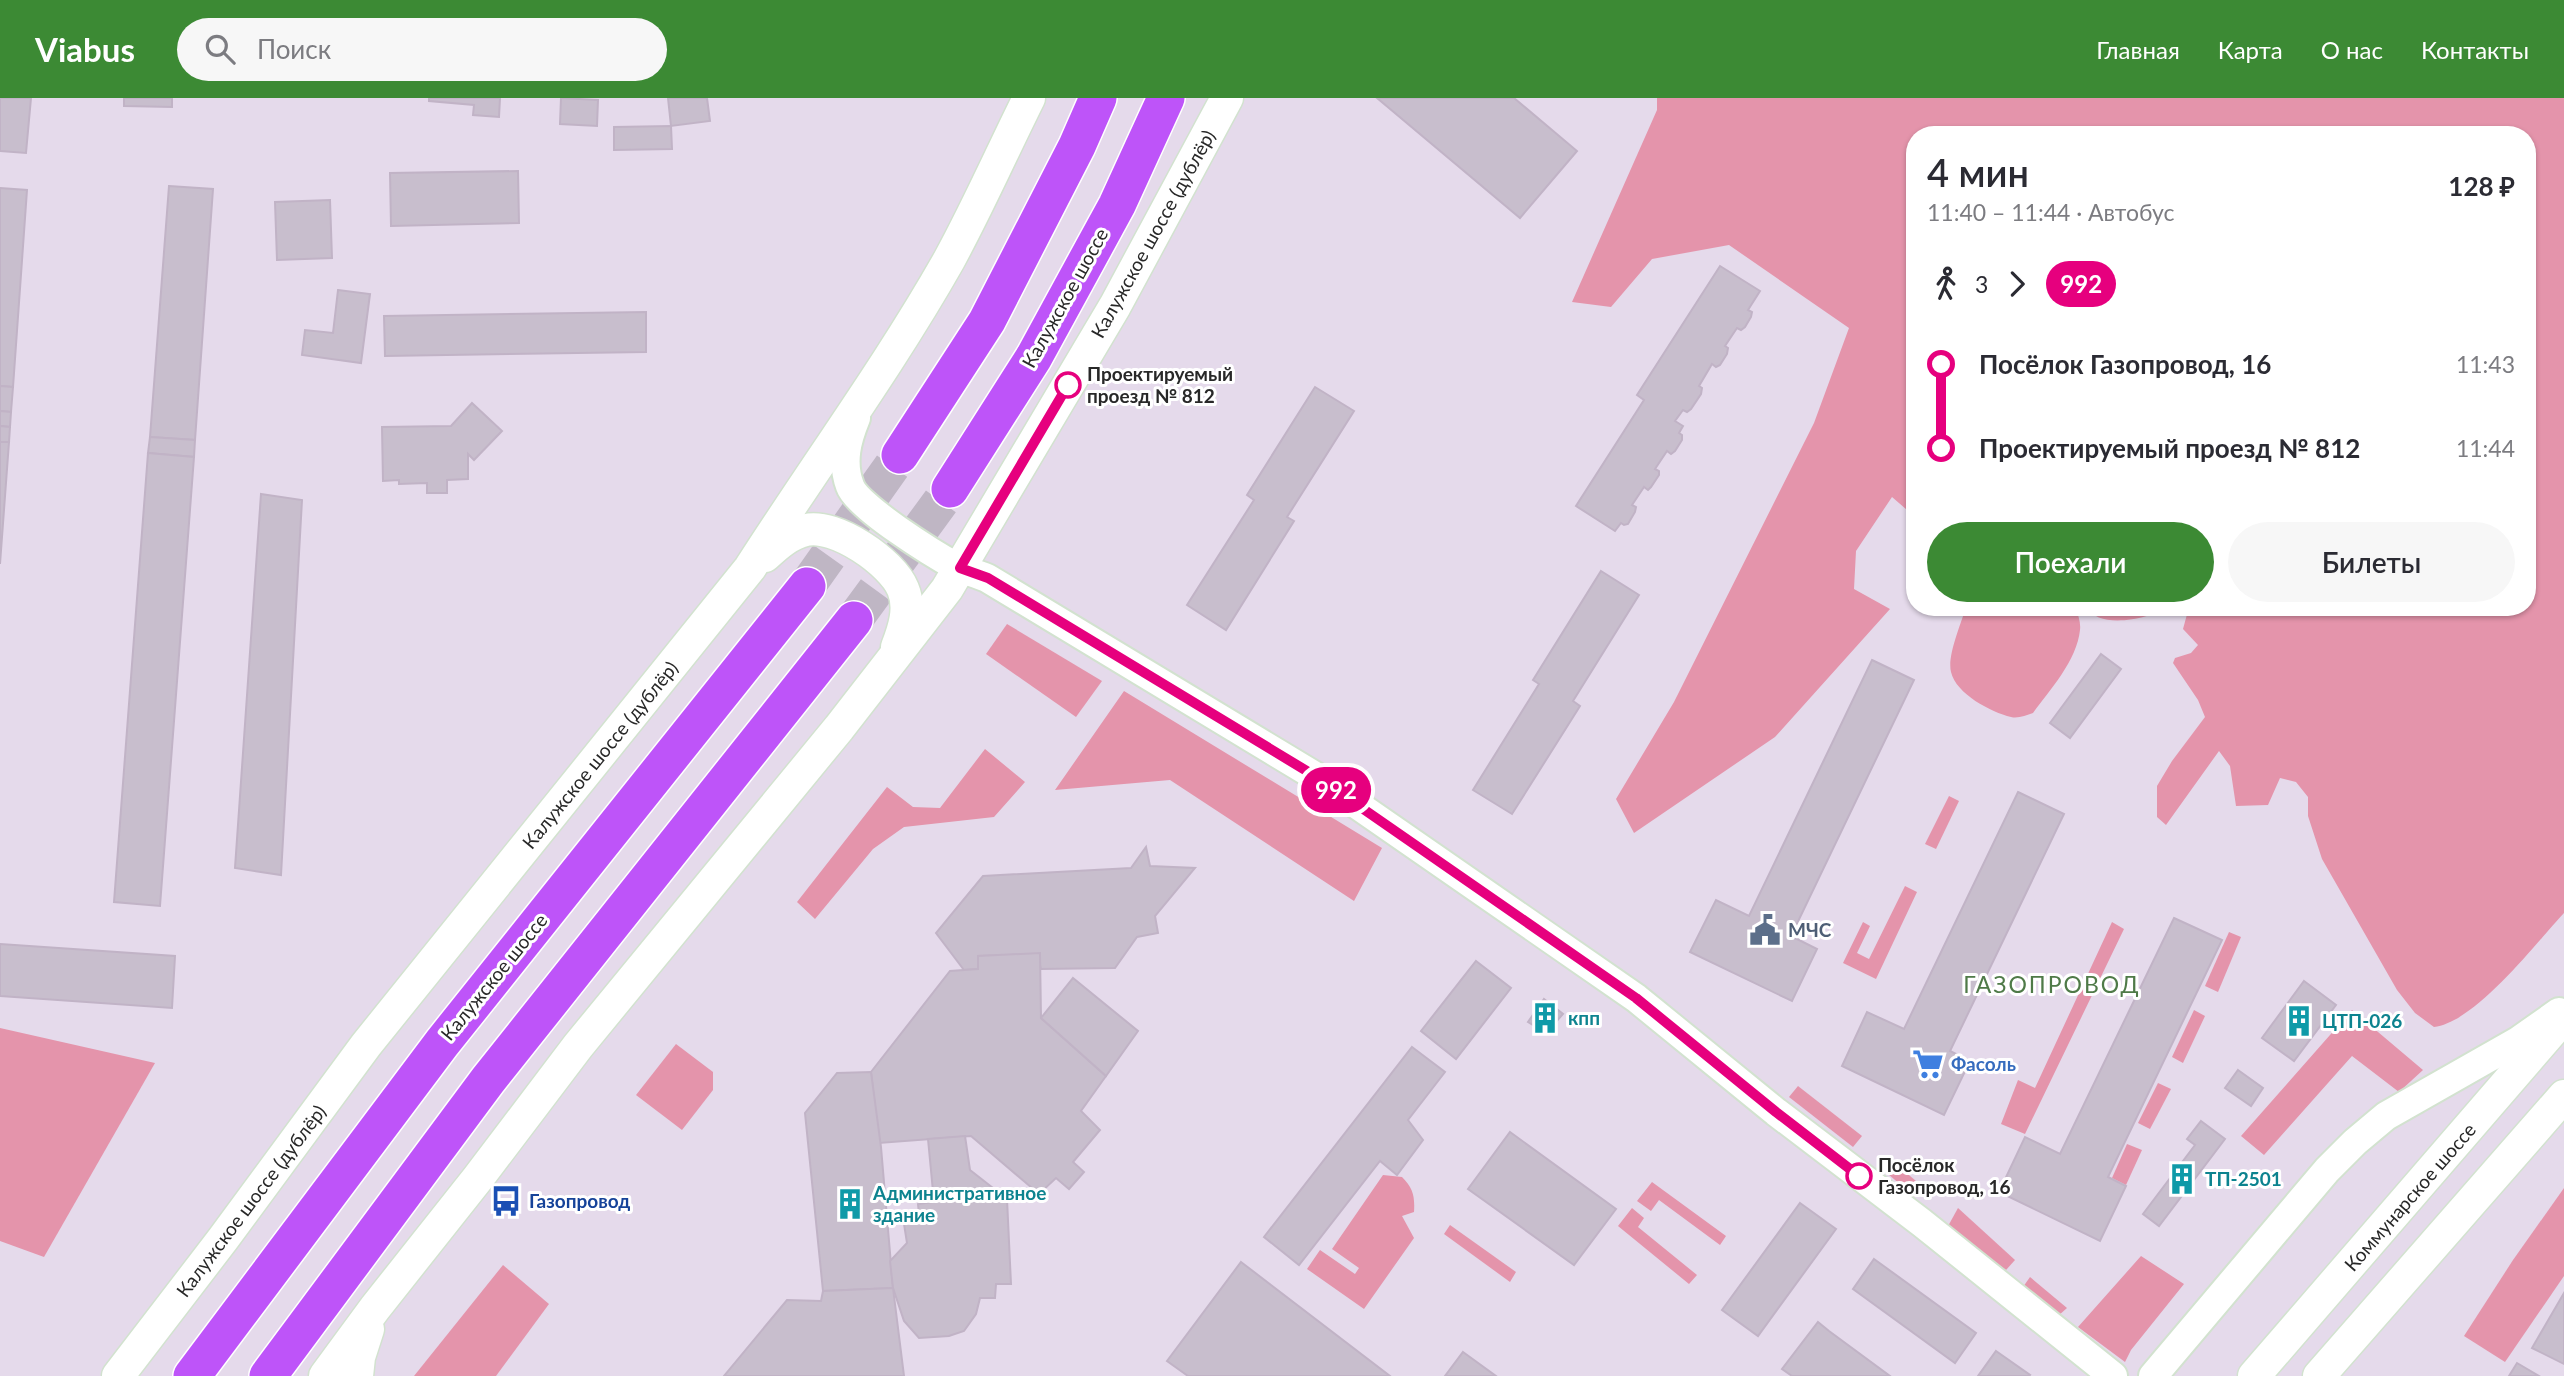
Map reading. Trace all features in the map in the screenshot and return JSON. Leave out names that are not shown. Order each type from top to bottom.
[{"type":"highway","points":[[900,455],[987,321],[1077,146],[1098,98]]},
{"type":"highway","name":"Калужское шоссе","points":[[950,489],[1034,357],[1117,205],[1166,98]]},
{"type":"highway","name":"Калужское шоссе","points":[[192,1376],[442,1043],[807,586]]},
{"type":"highway","points":[[268,1376],[497,1069],[854,620]]},
{"type":"main road","name":"Калужское шоссе (дублёр)","points":[[118,1376],[366,1045],[750,568],[864,395],[949,259],[1029,98]]},
{"type":"main road","name":"Калужское шоссе (дублёр)","points":[[325,1376],[579,1046],[839,729],[947,589],[1115,306],[1227,98]]},
{"type":"main road","points":[[750,568],[784,539],[805,530],[820,529],[832,532],[853,543],[886,566],[903,588],[907,611],[902,635],[892,659]]},
{"type":"main road","name":"Коммунарское шоссе","points":[[2254,1376],[2564,1017]]},
{"type":"main road","points":[[2319,1376],[2564,1096]]},
{"type":"main road","points":[[357,1376],[359,1357],[375,1308]]},
{"type":"street","points":[[864,395],[846,441],[845,467],[850,488],[859,502],[960,568],[988,578],[1320,779],[1610,979],[2113,1376]]},
{"type":"street","points":[[2153,1376],[2327,1170],[2355,1142],[2386,1116],[2518,1041],[2564,1009]]},
{"type":"shaded area","points":[[1657,98],[2564,98],[2564,913],[2504,980],[2468,1011],[2450,1022],[2434,1027],[2415,1013],[2397,990],[2322,859],[2308,816],[2308,797],[2296,782],[2280,778],[2268,805],[2236,806],[2230,766],[2219,751],[2166,825],[2157,817],[2157,786],[2205,717],[2198,700],[2173,663],[2175,658],[2191,653],[2198,645],[2183,629],[2187,616],[2536,616],[2536,126],[1906,126],[1906,509],[1892,497],[1856,551],[1854,589],[1890,609],[1775,737],[1634,833],[1616,799],[1674,702],[1814,423],[1849,328],[1729,245],[1652,259],[1611,307],[1572,302],[1657,110]]},
{"type":"shaded area","points":[[1963,616],[2078,616],[2079,619],[2078,641],[2062,674],[2033,713],[2022,716],[2014,717],[1994,711],[1975,701],[1960,688],[1954,680],[1950,665]]},
{"type":"shaded area","points":[[2098,616],[2145,616],[2125,620]]},
{"type":"shaded area","points":[[1007,624],[1102,681],[1076,717],[986,654]]},
{"type":"shaded area","points":[[1124,691],[1382,848],[1354,901],[1170,780],[1055,790]]},
{"type":"shaded area","points":[[985,749],[1025,782],[994,817],[904,827],[873,849],[815,919],[797,902],[887,787],[913,807],[940,808]]},
{"type":"shaded area","points":[[1949,796],[1959,801],[1936,849],[1925,844]]},
{"type":"shaded area","points":[[1905,886],[1917,892],[1876,979],[1843,963],[1863,922],[1870,926],[1857,953],[1869,959]]},
{"type":"shaded area","points":[[2112,922],[2124,929],[2025,1134],[2001,1124],[2018,1080],[2035,1088]]},
{"type":"shaded area","points":[[2229,932],[2241,937],[2218,992],[2205,986]]},
{"type":"shaded area","points":[[2194,1010],[2205,1016],[2183,1063],[2172,1057]]},
{"type":"shaded area","points":[[2352,1010],[2423,1070],[2399,1092],[2352,1056],[2264,1155],[2241,1136]]},
{"type":"shaded area","points":[[0,1028],[155,1063],[44,1257],[0,1241]]},
{"type":"shaded area","points":[[676,1044],[713,1072],[713,1090],[682,1130],[636,1095]]},
{"type":"shaded area","points":[[2158,1083],[2171,1089],[2150,1129],[2138,1123]]},
{"type":"shaded area","points":[[1798,1086],[1862,1136],[1853,1147],[1789,1097]]},
{"type":"shaded area","points":[[2127,1144],[2142,1150],[2126,1185],[2112,1178]]},
{"type":"shaded area","points":[[1896,1164],[1923,1187],[1915,1197],[1888,1174]]},
{"type":"shaded area","points":[[1383,1175],[1402,1177],[1411,1189],[1414,1212],[1402,1216],[1414,1238],[1364,1309],[1307,1269],[1320,1250],[1355,1274],[1359,1268],[1332,1249]]},
{"type":"shaded area","points":[[1652,1182],[1726,1236],[1720,1245],[1659,1200],[1651,1211],[1637,1201]]},
{"type":"shaded area","points":[[2564,1188],[2564,1276],[2505,1362],[2464,1336]]},
{"type":"shaded area","points":[[1632,1208],[1644,1218],[1638,1227],[1697,1275],[1689,1284],[1618,1226]]},
{"type":"shaded area","points":[[1958,1208],[2015,1260],[2006,1270],[1947,1228]]},
{"type":"shaded area","points":[[1450,1225],[1516,1272],[1510,1282],[1444,1234]]},
{"type":"shaded area","points":[[2141,1256],[2184,1284],[2131,1350],[2125,1362],[2078,1327]]},
{"type":"shaded area","points":[[503,1265],[549,1304],[496,1376],[414,1376]]},
{"type":"shaded area","points":[[2030,1277],[2067,1308],[2058,1316],[2023,1287]]},
{"type":"building","points":[[0,98],[31,98],[26,153],[0,151]]},
{"type":"building","points":[[124,98],[172,98],[172,107],[124,106]]},
{"type":"building","points":[[429,98],[500,98],[499,117],[473,115],[474,105],[429,101]]},
{"type":"building","points":[[561,98],[598,100],[597,126],[560,124]]},
{"type":"building","points":[[668,98],[707,98],[710,121],[671,126]]},
{"type":"building","points":[[1377,98],[1514,98],[1577,151],[1520,218]]},
{"type":"building","points":[[671,126],[672,149],[614,150],[614,127]]},
{"type":"building","points":[[518,171],[519,223],[391,226],[390,173]]},
{"type":"building","points":[[169,186],[213,189],[195,440],[150,437]]},
{"type":"building","points":[[0,188],[27,190],[13,387],[0,386]]},
{"type":"building","points":[[330,200],[332,258],[277,260],[275,202]]},
{"type":"building","points":[[1720,266],[1760,291],[1748,310],[1752,312],[1751,317],[1745,327],[1741,330],[1737,328],[1725,346],[1728,348],[1727,354],[1720,365],[1716,367],[1712,364],[1699,386],[1702,388],[1701,394],[1691,409],[1687,412],[1683,410],[1675,421],[1683,426],[1679,433],[1682,440],[1671,454],[1667,451],[1655,469],[1659,471],[1659,475],[1648,490],[1644,487],[1632,505],[1636,507],[1635,512],[1628,524],[1621,523],[1615,531],[1576,506],[1644,400],[1637,395]]},
{"type":"building","points":[[338,290],[370,294],[361,363],[302,355],[305,330],[333,333]]},
{"type":"building","points":[[646,312],[646,352],[385,356],[384,316]]},
{"type":"building","points":[[0,386],[13,387],[11,412],[0,411]]},
{"type":"building","points":[[1315,387],[1354,411],[1287,517],[1294,521],[1226,630],[1187,605],[1254,500],[1247,495]]},
{"type":"building","points":[[472,403],[502,431],[474,460],[468,454],[468,479],[447,480],[447,493],[427,493],[427,483],[399,484],[399,480],[383,481],[382,427],[451,426]]},
{"type":"building","points":[[0,411],[11,412],[10,427],[0,426]]},
{"type":"building","points":[[0,426],[10,427],[9,442],[0,442]]},
{"type":"building","points":[[150,437],[195,440],[194,457],[148,453]]},
{"type":"building","points":[[0,442],[9,442],[0,564]]},
{"type":"building","points":[[148,453],[194,457],[160,906],[114,902]]},
{"type":"building","points":[[261,494],[302,500],[281,875],[235,868]]},
{"type":"building","points":[[1601,571],[1639,595],[1573,701],[1580,706],[1512,814],[1473,790],[1539,684],[1533,680]]},
{"type":"building","points":[[2101,654],[2121,669],[2070,738],[2050,723]]},
{"type":"building","points":[[1872,660],[1914,680],[1791,936],[1817,949],[1792,1001],[1690,952],[1716,900],[1749,916]]},
{"type":"building","points":[[2018,792],[2064,814],[1950,1051],[1970,1061],[1944,1115],[1842,1066],[1867,1012],[1904,1029]]},
{"type":"building","points":[[1146,847],[1150,866],[1195,868],[1155,916],[1158,933],[1137,937],[1115,968],[1041,969],[1037,954],[978,956],[978,969],[964,970],[936,933],[983,876],[1131,868]]},
{"type":"building","points":[[2174,918],[2222,940],[2108,1177],[2126,1186],[2100,1241],[1999,1192],[2025,1137],[2060,1154]]},
{"type":"building","points":[[0,944],[175,956],[172,1008],[0,996]]},
{"type":"building","points":[[1040,953],[1041,1018],[1106,1076],[1081,1111],[1100,1130],[1073,1162],[1084,1172],[1069,1189],[1056,1178],[1039,1194],[971,1136],[879,1143],[871,1072],[950,971],[978,969],[978,956]]},
{"type":"building","points":[[1476,961],[1511,988],[1456,1059],[1421,1031]]},
{"type":"building","points":[[1073,978],[1138,1031],[1106,1076],[1041,1018]]},
{"type":"building","name":"ЦТП-026","points":[[2304,981],[2336,1005],[2294,1061],[2262,1038]]},
{"type":"building","name":"кпп","points":[[1544,999],[1563,1014],[1546,1033],[1528,1022]]},
{"type":"building","points":[[1412,1047],[1445,1072],[1408,1120],[1423,1140],[1397,1175],[1380,1161],[1299,1265],[1264,1237]]},
{"type":"building","points":[[2238,1070],[2263,1088],[2251,1106],[2225,1088]]},
{"type":"building","name":"Административное здание","points":[[871,1072],[881,1147],[893,1288],[823,1291],[805,1113],[837,1073]]},
{"type":"building","name":"ТП-2501","points":[[2201,1121],[2225,1139],[2159,1226],[2143,1214],[2195,1145],[2187,1139]]},
{"type":"building","points":[[1510,1132],[1616,1209],[1574,1265],[1468,1189]]},
{"type":"building","points":[[965,1136],[970,1170],[1007,1199],[1011,1284],[996,1284],[995,1298],[980,1298],[976,1314],[964,1331],[949,1336],[919,1338],[904,1321],[893,1288],[890,1261],[907,1243],[904,1224],[920,1223],[918,1204],[934,1202],[928,1139]]},
{"type":"building","points":[[1800,1203],[1836,1229],[1758,1336],[1722,1310]]},
{"type":"building","points":[[1874,1259],[1976,1333],[1955,1363],[1853,1289]]},
{"type":"building","points":[[1241,1262],[1390,1376],[1188,1376],[1167,1361]]},
{"type":"building","points":[[893,1288],[904,1376],[724,1376],[787,1300],[821,1301],[823,1291]]},
{"type":"building","points":[[2564,1293],[2564,1364],[2532,1348]]},
{"type":"building","points":[[1818,1322],[1890,1376],[1792,1376],[1782,1369]]},
{"type":"building","points":[[1996,1351],[2030,1375],[1978,1376]]},
{"type":"building","points":[[1463,1352],[1496,1376],[1445,1376]]},
{"type":"building","points":[[2517,1363],[2539,1376],[2509,1376]]},
{"type":"tunnel","points":[[807,586],[900,455]]},
{"type":"tunnel","points":[[854,620],[950,489]]},
{"type":"bus line","name":"992","points":[[1068,385],[960,568],[988,578],[1320,779],[1636,998],[1859,1176]]},
{"type":"place","name":"Проектируемый проезд № 812","points":[[1068,385]]},
{"type":"place","name":"МЧС","points":[[1765,930]]},
{"type":"place","name":"кпп","points":[[1545,1018]]},
{"type":"place","name":"ЦТП-026","points":[[2299,1021]]},
{"type":"place","name":"Фасоль","points":[[1928,1064]]},
{"type":"place","name":"Посёлок Газопровод, 16","points":[[1859,1176]]},
{"type":"place","name":"ТП-2501","points":[[2182,1179]]},
{"type":"place","name":"Газопровод","points":[[506,1201]]},
{"type":"place","name":"Административное здание","points":[[850,1204]]},
{"type":"district","name":"ГАЗОПРОВОД","points":[[2052,985]]}]
